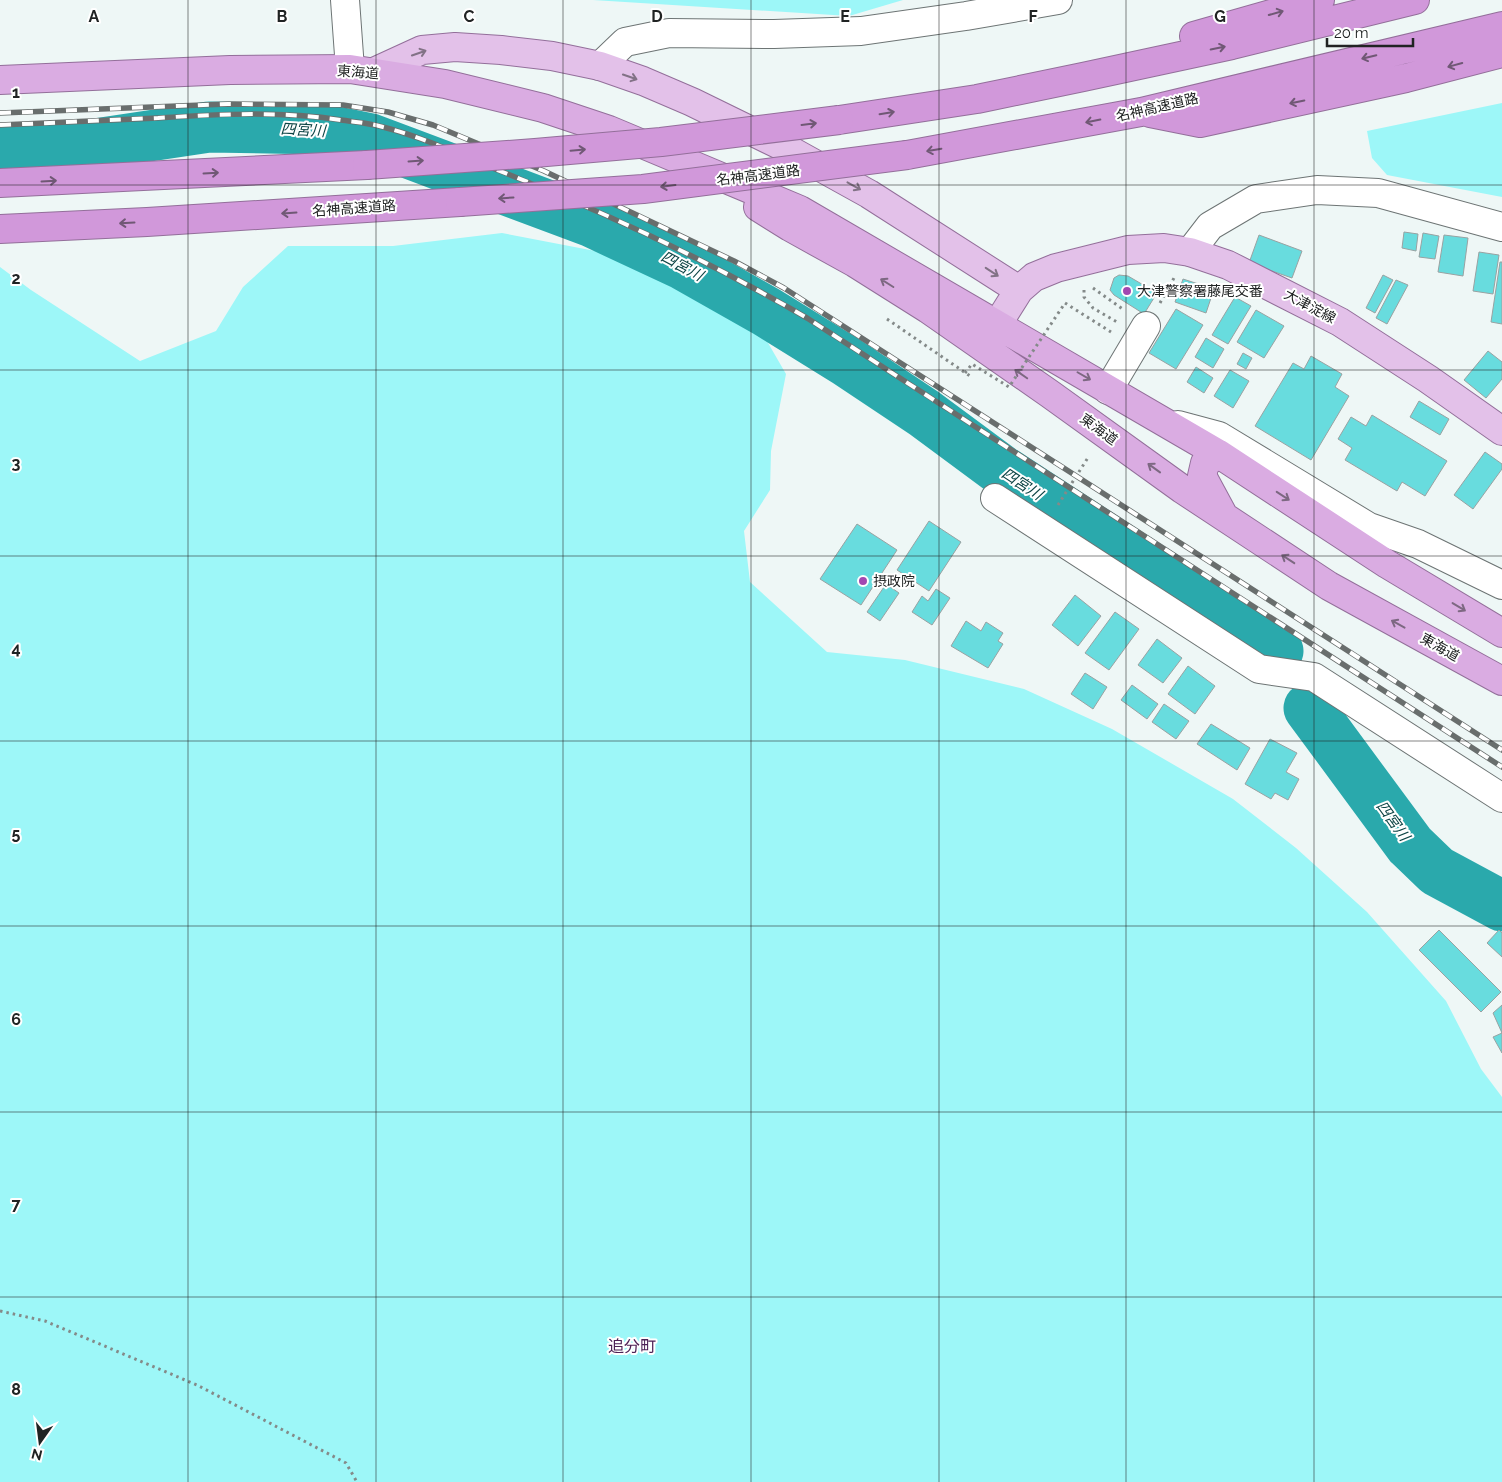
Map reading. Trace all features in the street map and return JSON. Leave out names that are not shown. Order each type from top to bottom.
[{"type":"highway","points":[[977,99],[1320,0]]},
{"type":"highway","points":[[0,183],[367,165],[535,153],[661,142],[839,120],[977,99],[1232,45],[1415,0]]},
{"type":"highway","name":"名神高速道路","points":[[0,229],[146,222],[643,189],[907,155],[1141,112],[1502,26]]},
{"type":"highway","points":[[1141,112],[1200,123],[1406,78],[1502,53]]},
{"type":"highway","name":"東海道","points":[[0,80],[230,70],[362,71],[445,84],[543,108],[609,130],[700,170],[800,210],[989,335],[1105,432],[1182,489],[1329,586],[1502,681]]},
{"type":"highway","name":"東海道","points":[[989,335],[1108,390],[1219,454],[1387,564],[1502,633]]},
{"type":"highway","points":[[1219,454],[1205,463],[1202,476],[1224,517]]},
{"type":"main road","points":[[362,71],[422,50],[456,47],[552,56],[600,66],[692,102],[786,148],[869,194],[1019,290]]},
{"type":"main road","name":"大津淀線","points":[[989,335],[1019,290],[1034,277],[1056,268],[1128,250],[1164,248],[1190,252],[1228,264],[1340,322],[1428,379],[1502,431]]},
{"type":"street","points":[[345,0],[362,71]]},
{"type":"street","points":[[600,66],[626,42],[669,33],[774,34],[861,31],[966,16],[1058,0]]},
{"type":"street","points":[[1190,252],[1210,226],[1256,199],[1316,190],[1378,193],[1502,227]]},
{"type":"street","points":[[1108,390],[1133,325]]},
{"type":"street","points":[[1162,421],[1219,436],[1369,527],[1418,544],[1502,585]]},
{"type":"street","points":[[996,498],[1259,669],[1314,677],[1502,798]]},
{"type":"path","points":[[1084,286],[1084,297],[1093,308],[1133,325]]},
{"type":"path","points":[[883,317],[966,373],[972,364],[1009,387],[1065,303],[1114,333]]},
{"type":"path","points":[[1060,502],[1105,432]]},
{"type":"path","points":[[0,1311],[45,1321],[197,1385],[346,1463],[357,1482]]},
{"type":"shaded area","points":[[593,0],[903,0],[849,16]]},
{"type":"shaded area","points":[[1502,103],[1502,197],[1387,175],[1372,158],[1367,131]]},
{"type":"shaded area","points":[[502,233],[637,259],[696,285],[760,329],[786,374],[771,451],[770,490],[744,531],[750,582],[827,652],[905,660],[1024,689],[1112,729],[1233,799],[1296,848],[1367,912],[1446,1001],[1481,1069],[1502,1097],[1502,1482],[0,1482],[0,267],[31,290],[140,361],[216,331],[243,287],[288,246],[393,246]]},
{"type":"building","points":[[1404,232],[1418,234],[1416,251],[1402,248]]},
{"type":"building","points":[[1423,233],[1439,236],[1435,259],[1419,257]]},
{"type":"building","points":[[1259,235],[1302,251],[1292,278],[1249,263]]},
{"type":"building","points":[[1444,235],[1468,238],[1463,276],[1438,272]]},
{"type":"building","points":[[1479,252],[1499,255],[1493,294],[1473,291]]},
{"type":"building","points":[[1500,262],[1502,262],[1502,324],[1491,322]]},
{"type":"building","points":[[1119,275],[1128,276],[1157,293],[1144,314],[1114,295],[1110,290],[1114,278]]},
{"type":"building","points":[[1383,275],[1393,280],[1375,313],[1366,308]]},
{"type":"building","points":[[1183,279],[1214,289],[1206,313],[1175,302]]},
{"type":"building","points":[[1396,280],[1408,285],[1387,324],[1376,318]]},
{"type":"building","points":[[1235,297],[1251,306],[1228,344],[1212,335]]},
{"type":"building","points":[[1176,309],[1203,325],[1176,369],[1149,353]]},
{"type":"building","points":[[1256,310],[1284,326],[1264,358],[1237,342]]},
{"type":"building","points":[[1206,338],[1224,349],[1213,368],[1195,357]]},
{"type":"building","points":[[1488,351],[1502,362],[1502,379],[1486,398],[1464,380]]},
{"type":"building","points":[[1243,353],[1252,358],[1246,369],[1237,364]]},
{"type":"building","points":[[1311,356],[1342,374],[1335,387],[1349,396],[1311,460],[1255,426],[1293,363],[1304,369]]},
{"type":"building","points":[[1196,367],[1213,378],[1204,393],[1187,382]]},
{"type":"building","points":[[1230,370],[1249,381],[1233,408],[1214,396]]},
{"type":"building","points":[[1419,401],[1449,419],[1440,435],[1410,417]]},
{"type":"building","points":[[1372,415],[1447,461],[1425,496],[1402,482],[1397,491],[1345,460],[1352,448],[1338,439],[1351,417],[1366,426]]},
{"type":"building","points":[[1485,452],[1502,464],[1502,469],[1473,509],[1454,495]]},
{"type":"building","points":[[929,521],[961,542],[929,591],[897,570]]},
{"type":"building","points":[[857,524],[897,550],[861,605],[820,579]]},
{"type":"building","points":[[886,584],[899,593],[880,621],[867,612]]},
{"type":"building","points":[[936,589],[950,598],[932,625],[912,612],[922,596],[928,601]]},
{"type":"building","points":[[1075,595],[1101,616],[1078,646],[1052,625]]},
{"type":"building","points":[[1115,612],[1139,629],[1109,670],[1085,653]]},
{"type":"building","points":[[966,621],[981,631],[986,622],[1003,633],[998,641],[1003,644],[988,668],[951,646]]},
{"type":"building","points":[[1157,639],[1182,658],[1163,683],[1138,665]]},
{"type":"building","points":[[1188,666],[1215,686],[1195,714],[1168,694]]},
{"type":"building","points":[[1085,673],[1107,687],[1093,709],[1071,694]]},
{"type":"building","points":[[1132,685],[1158,704],[1147,719],[1121,700]]},
{"type":"building","points":[[1164,704],[1189,721],[1176,739],[1152,722]]},
{"type":"building","points":[[1211,724],[1250,748],[1237,770],[1197,744]]},
{"type":"building","points":[[1270,739],[1297,753],[1286,772],[1299,779],[1288,800],[1275,793],[1271,799],[1245,784]]},
{"type":"building","points":[[1439,930],[1501,992],[1481,1012],[1419,950]]},
{"type":"building","points":[[1499,930],[1502,933],[1502,957],[1487,943]]},
{"type":"building","points":[[1502,1005],[1502,1033],[1493,1013]]},
{"type":"building","points":[[1502,1033],[1502,1053],[1493,1037]]},
{"type":"waterway","name":"四宮川","points":[[0,152],[62,149],[209,127],[322,129],[371,139],[592,222],[684,265],[767,312],[846,361],[924,413],[1001,470],[1278,651]]},
{"type":"waterway","name":"四宮川","points":[[1309,708],[1410,845],[1437,871],[1502,906]]},
{"type":"railway","points":[[0,113],[228,104],[343,105],[388,112],[433,125],[544,171],[734,261],[784,288],[1502,750]]},
{"type":"railway","points":[[0,125],[250,114],[296,115],[362,123],[398,131],[426,141],[615,219],[693,256],[807,318],[1502,767]]},
{"type":"place","name":"大津警察署藤尾交番","points":[[1127,291]]},
{"type":"place","name":"摂政院","points":[[863,581]]},
{"type":"district","name":"追分町","points":[[632,1346]]}]
